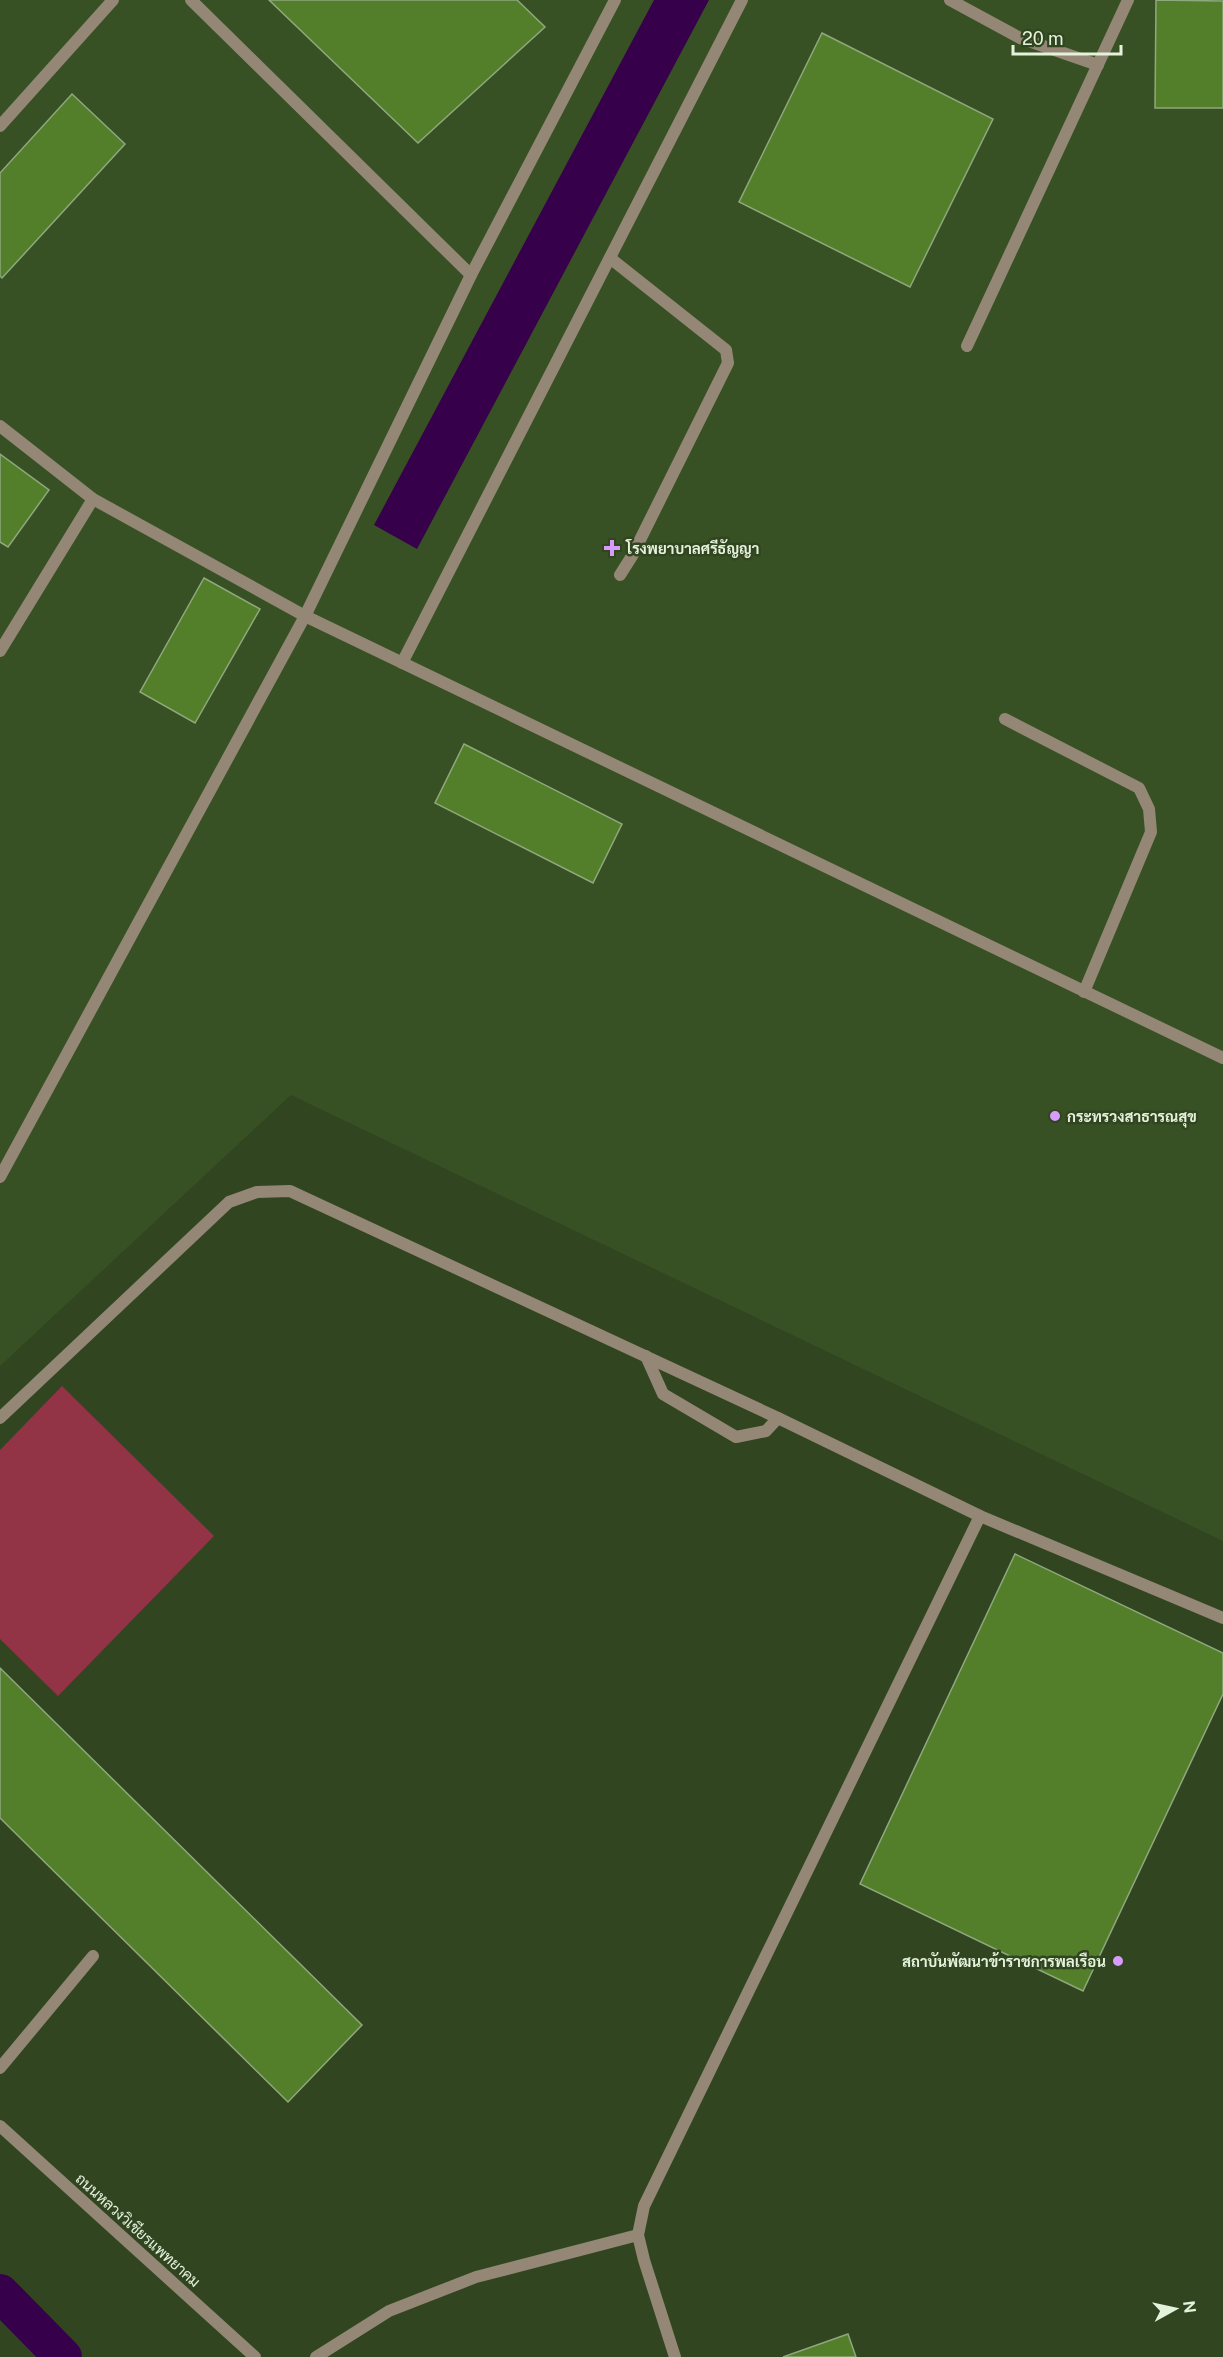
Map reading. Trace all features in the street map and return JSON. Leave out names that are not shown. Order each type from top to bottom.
[{"type":"street","points":[[0,126],[113,0]]},
{"type":"street","points":[[191,0],[471,275]]},
{"type":"street","points":[[0,1177],[305,616],[471,275],[615,0]]},
{"type":"street","points":[[402,663],[742,0]]},
{"type":"street","points":[[951,0],[1020,38],[1098,65]]},
{"type":"street","points":[[968,346],[1128,0]]},
{"type":"street","points":[[610,258],[726,350],[728,363],[632,556],[620,575]]},
{"type":"street","points":[[0,426],[93,499],[305,616],[1223,1058]]},
{"type":"street","points":[[0,651],[93,499]]},
{"type":"street","points":[[1005,718],[1139,788],[1149,809],[1151,832],[1084,992]]},
{"type":"street","points":[[0,1418],[229,1202],[257,1192],[290,1191],[778,1418],[980,1516],[1223,1618]]},
{"type":"street","points":[[646,1356],[663,1394],[736,1437],[766,1431],[778,1418]]},
{"type":"street","points":[[675,2357],[638,2235],[644,2206],[980,1516]]},
{"type":"street","points":[[0,2068],[93,1956]]},
{"type":"street","name":"ถนนหลวงวิเชียรแพทยาคม","points":[[0,2126],[255,2357]]},
{"type":"street","points":[[316,2357],[389,2311],[476,2277],[638,2235]]},
{"type":"shaded area","name":"โรงพยาบาลศรีธัญญา","points":[[0,0],[1223,0],[1223,1541],[291,1095],[0,1366]]},
{"type":"shaded area","points":[[654,0],[709,0],[417,549],[374,525]]},
{"type":"shaded area","points":[[62,1386],[214,1536],[58,1696],[0,1639],[0,1450]]},
{"type":"building","points":[[269,0],[517,0],[545,27],[418,143]]},
{"type":"building","points":[[1156,0],[1223,1],[1223,108],[1155,108]]},
{"type":"building","points":[[822,33],[993,119],[910,287],[739,202]]},
{"type":"building","points":[[72,94],[125,144],[2,278],[0,276],[0,173]]},
{"type":"building","points":[[0,454],[49,490],[8,547],[0,542]]},
{"type":"building","points":[[204,578],[260,609],[195,723],[140,692]]},
{"type":"building","points":[[464,744],[622,824],[593,883],[435,803]]},
{"type":"building","points":[[1015,1554],[1223,1653],[1223,1694],[1083,1991],[860,1884]]},
{"type":"building","points":[[0,1668],[362,2025],[288,2102],[0,1818]]},
{"type":"building","points":[[848,2334],[856,2357],[783,2357]]},
{"type":"waterway","points":[[0,2293],[63,2357]]},
{"type":"place","name":"โรงพยาบาลศรีธัญญา","points":[[612,548]]},
{"type":"place","name":"กระทรวงสาธารณสุข","points":[[1055,1116]]},
{"type":"place","name":"สถาบันพัฒนาข้าราชการพลเรือน","points":[[1118,1961]]}]
